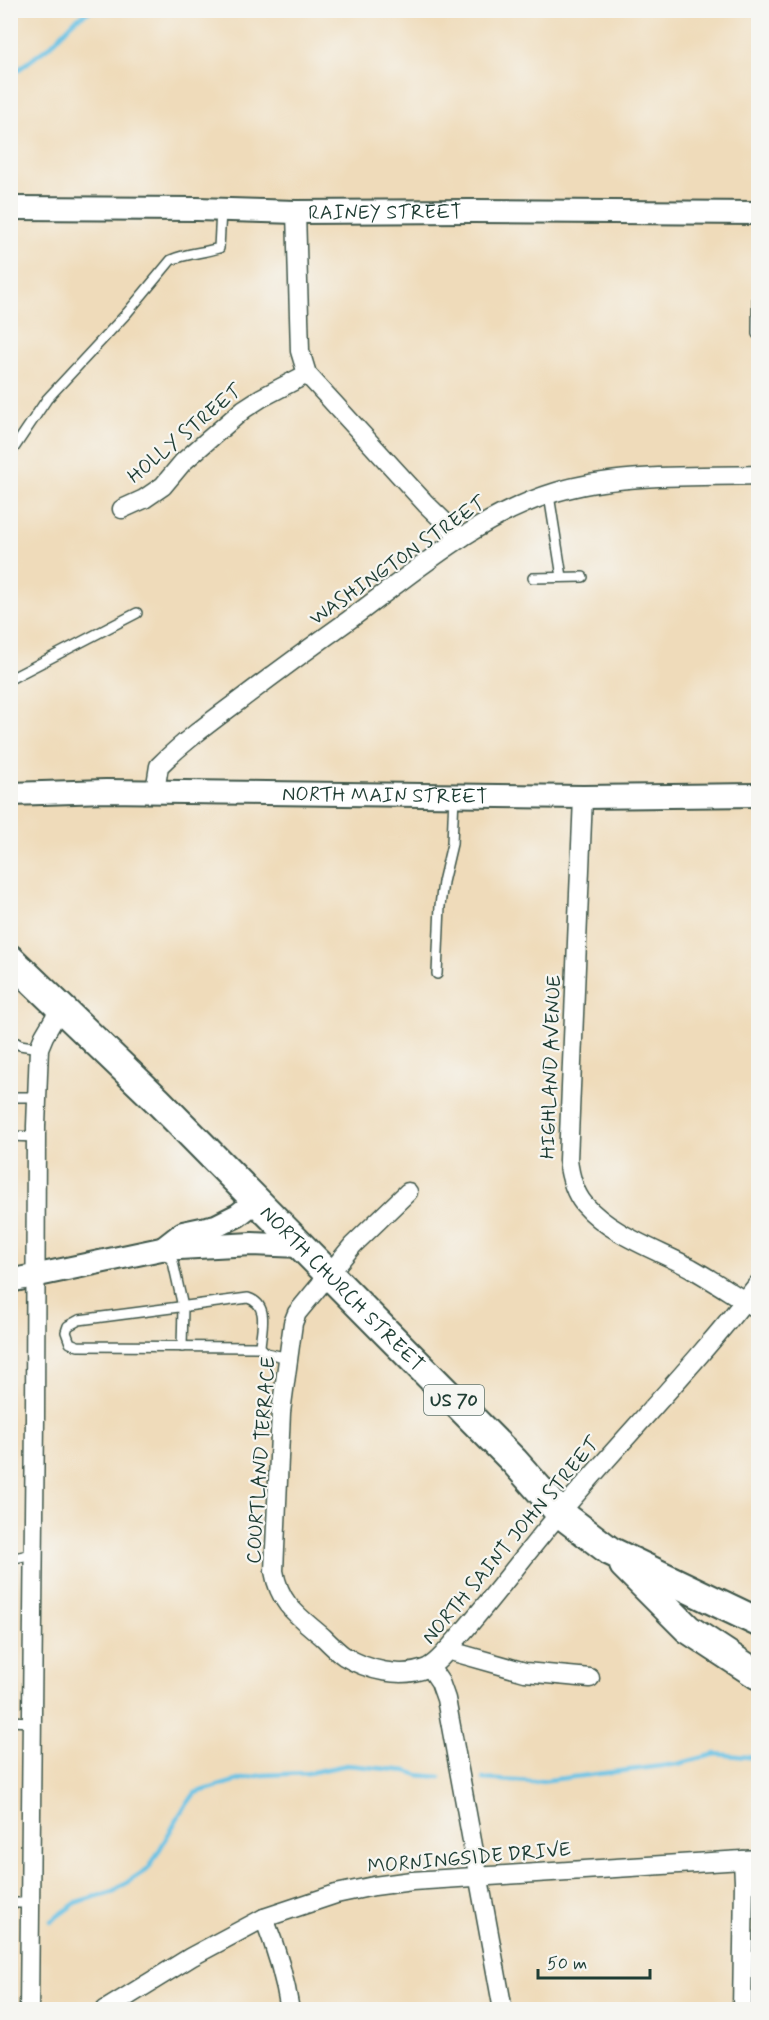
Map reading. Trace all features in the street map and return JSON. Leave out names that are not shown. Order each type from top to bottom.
[{"type":"main road","name":"NORTH CHURCH STREET","points":[[10,958],[157,1100],[514,1461],[560,1513],[610,1551],[759,1622]]},
{"type":"main road","name":"US 70","points":[[610,1551],[688,1629],[759,1675]]},
{"type":"street","name":"RAINEY STREET","points":[[10,208],[296,212],[759,213]]},
{"type":"street","points":[[296,212],[300,351],[306,374],[460,538]]},
{"type":"street","name":"HOLLY STREET","points":[[122,509],[144,500],[163,486],[183,462],[244,409],[306,374]]},
{"type":"street","name":"WASHINGTON STREET","points":[[155,791],[159,766],[171,754],[292,661],[460,538],[494,517],[518,506],[581,486],[620,480],[759,475]]},
{"type":"street","name":"NORTH MAIN STREET","points":[[10,794],[155,791],[583,796],[759,795]]},
{"type":"street","name":"HIGHLAND AVENUE","points":[[583,796],[568,1160],[573,1185],[582,1202],[598,1219],[628,1237],[713,1280],[752,1305]]},
{"type":"street","points":[[29,2010],[37,1097],[39,1048],[61,1007]]},
{"type":"street","name":"COURTLAND TERRACE","points":[[408,1192],[353,1245],[297,1313],[293,1323],[281,1412],[274,1571],[277,1587],[287,1606],[334,1648],[355,1662],[375,1670],[397,1673],[419,1671],[430,1666]]},
{"type":"street","points":[[161,1249],[183,1233],[216,1227],[238,1215],[256,1201]]},
{"type":"street","points":[[10,1281],[161,1249],[243,1245],[300,1246]]},
{"type":"street","name":"NORTH SAINT JOHN STREET","points":[[503,2010],[446,1699],[440,1682],[430,1666],[480,1612],[560,1513],[752,1305],[759,1284]]},
{"type":"street","points":[[447,1650],[525,1672],[590,1678]]},
{"type":"street","points":[[742,2010],[744,1882],[751,1859]]},
{"type":"street","name":"MORNINGSIDE DRIVE","points":[[105,2010],[190,1957],[264,1918],[336,1894],[374,1886],[478,1875],[570,1872],[751,1859]]},
{"type":"street","points":[[264,1918],[282,1969],[290,2010]]},
{"type":"lane","points":[[10,454],[47,399],[127,313],[171,260],[219,248],[221,210]]},
{"type":"lane","points":[[759,245],[757,334],[759,334]]},
{"type":"lane","points":[[549,495],[562,577]]},
{"type":"lane","points":[[533,578],[583,577]]},
{"type":"lane","points":[[10,679],[137,613]]},
{"type":"lane","points":[[437,974],[440,906],[444,875],[452,844],[454,795]]},
{"type":"lane","points":[[10,1039],[20,1046],[39,1048]]},
{"type":"lane","points":[[10,1097],[37,1097]]},
{"type":"lane","points":[[10,1136],[36,1137]]},
{"type":"lane","points":[[161,1249],[173,1262],[183,1307],[182,1347]]},
{"type":"lane","points":[[260,1347],[261,1307],[248,1298],[79,1320],[68,1326],[66,1332],[70,1343],[78,1346],[260,1347],[266,1353],[289,1358]]},
{"type":"lane","points":[[10,1559],[33,1554]]},
{"type":"lane","points":[[10,1721],[31,1722]]},
{"type":"lane","points":[[10,1903],[30,1903]]},
{"type":"waterway","points":[[10,76],[51,45],[76,19],[92,10]]},
{"type":"waterway","points":[[483,1779],[533,1782],[678,1764],[716,1754],[758,1758]]},
{"type":"waterway","points":[[51,1921],[77,1902],[114,1891],[149,1868],[180,1814],[195,1793],[263,1775],[308,1773],[347,1765],[440,1777]]}]
